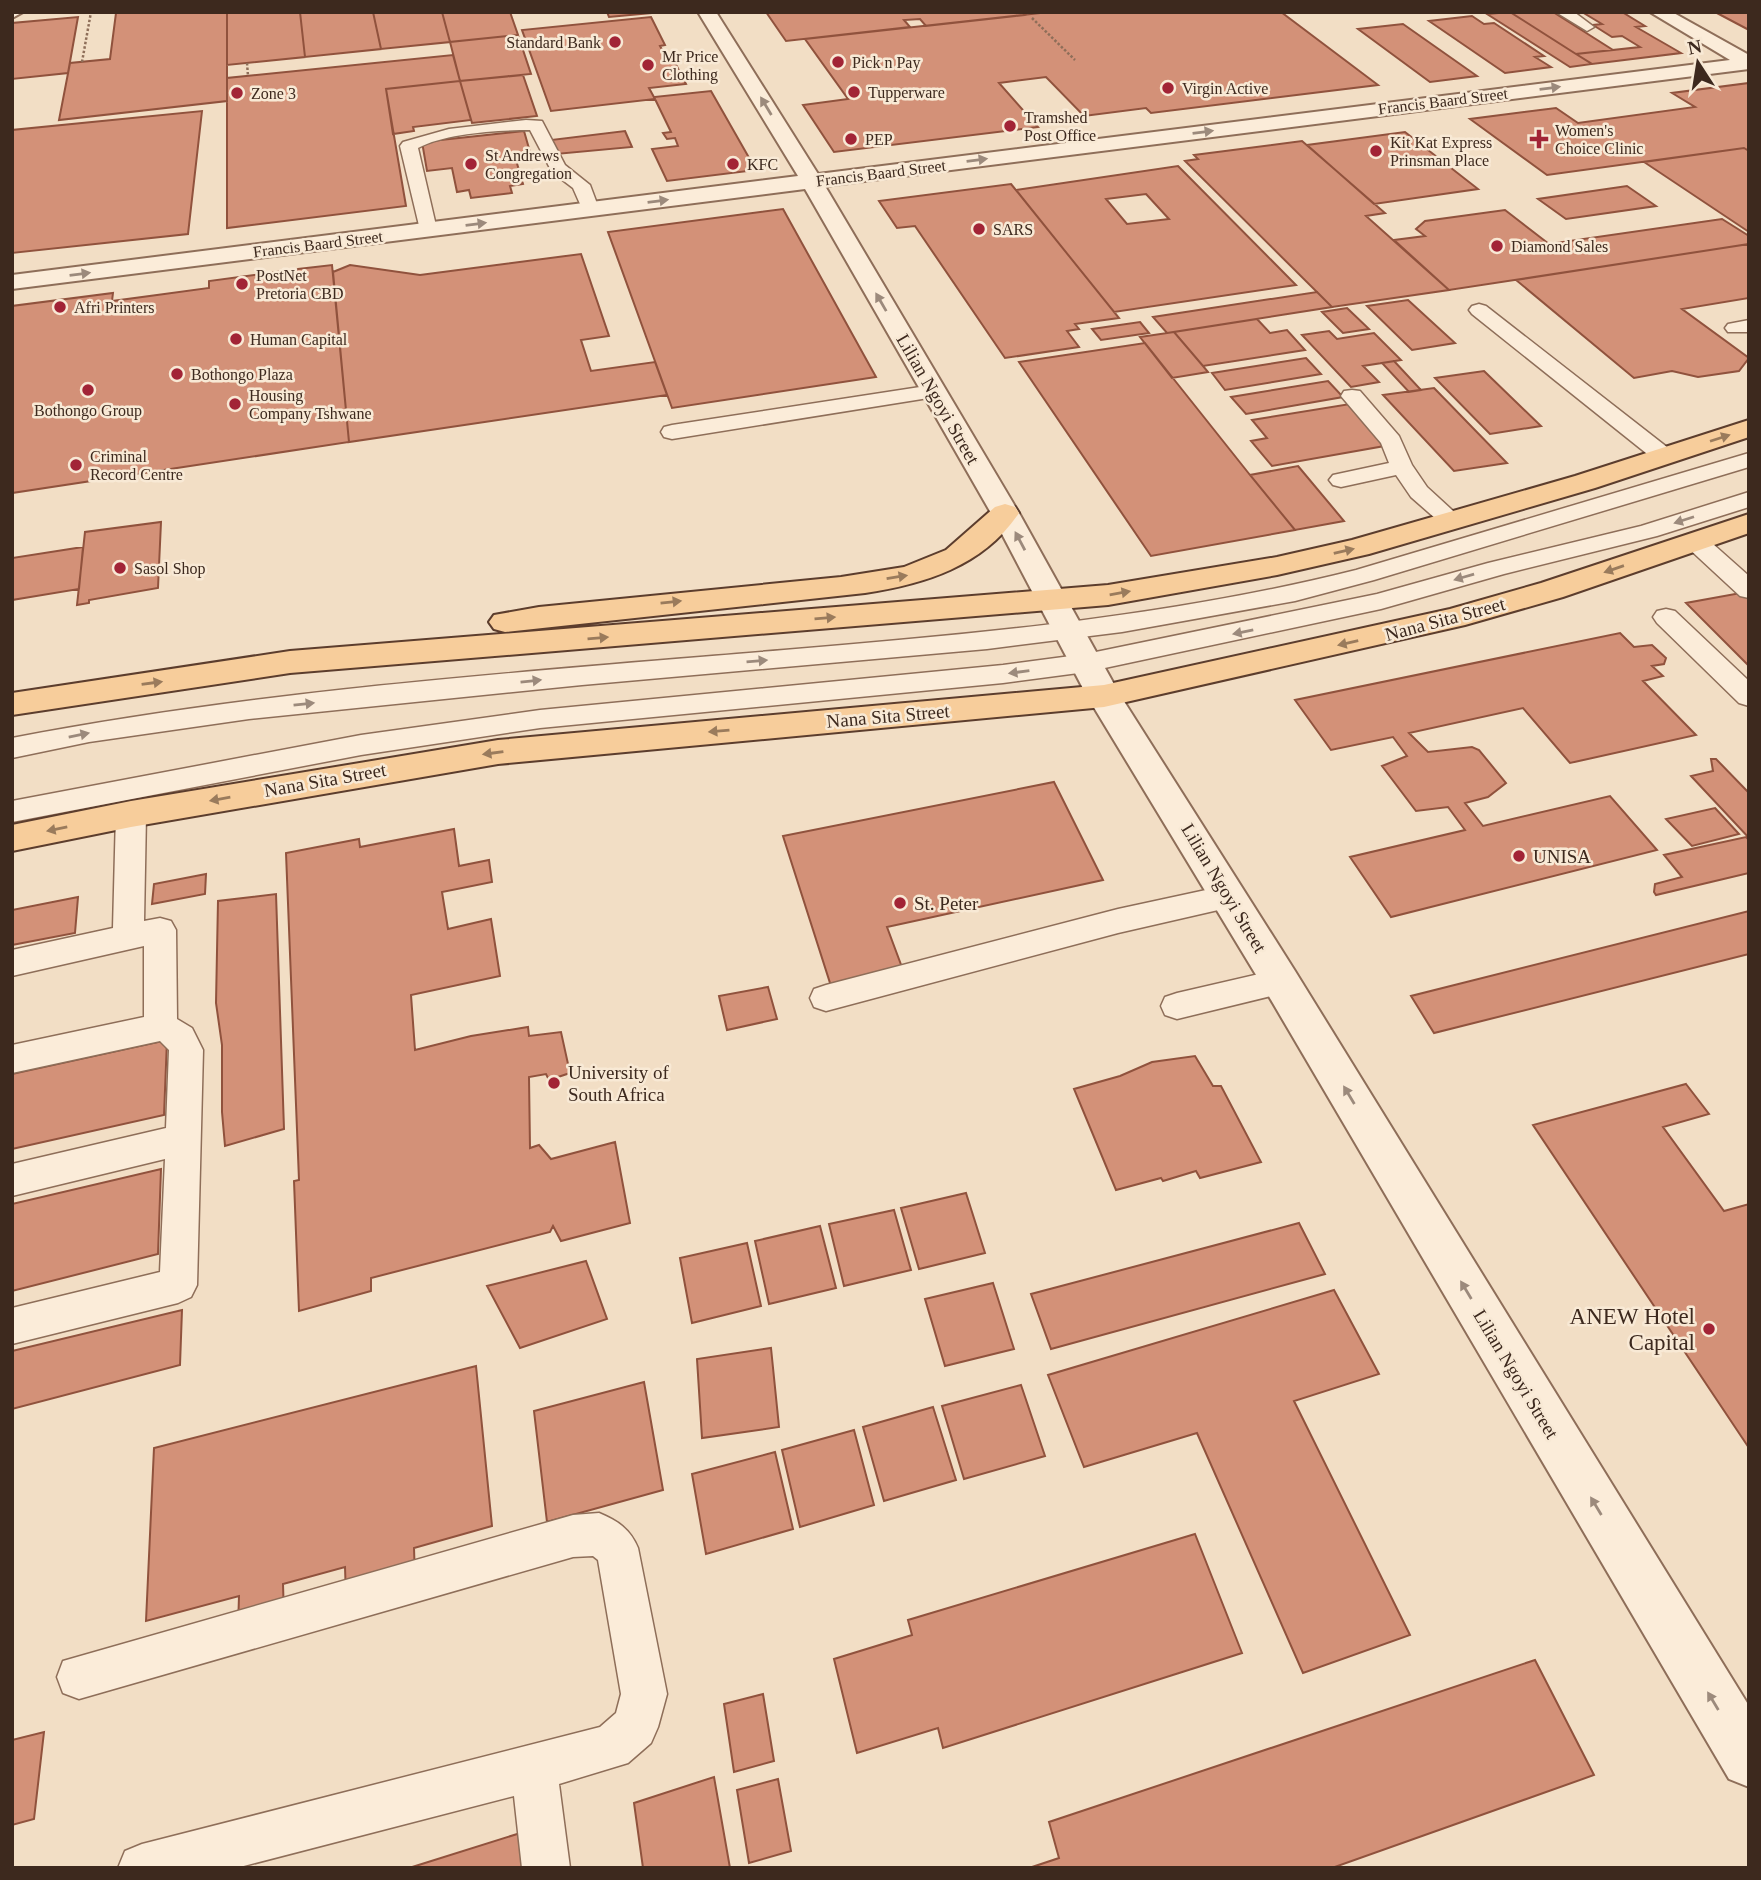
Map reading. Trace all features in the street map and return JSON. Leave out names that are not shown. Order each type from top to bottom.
[{"type":"main road","points":[[290,662],[1108,596],[1277,566],[1358,548],[1749,428]]},
{"type":"main road","points":[[12,704],[290,662],[401,639],[572,612],[848,584],[916,574],[947,562],[970,548],[1005,513]]},
{"type":"main road","name":"Nana Sita Street","points":[[12,838],[131,814],[498,752],[1095,679],[1158,686],[1454,618],[1552,590],[1749,523]]},
{"type":"street","name":"Lilian Ngoyi Street","points":[[707,12],[812,182],[1005,513],[1095,679],[1282,982],[1749,1759]]},
{"type":"street","points":[[1659,12],[1749,63]]},
{"type":"street","name":"Francis Baard Street","points":[[12,282],[1749,63]]},
{"type":"lane","points":[[1563,12],[1587,27]]},
{"type":"lane","points":[[428,230],[409,146],[422,138],[452,133],[536,125],[558,168],[581,185],[590,209]]},
{"type":"lane","points":[[1479,310],[1664,456]]},
{"type":"lane","points":[[672,432],[933,391]]},
{"type":"lane","points":[[1352,396],[1391,441],[1402,467],[1419,492],[1452,521]]},
{"type":"lane","points":[[12,748],[89,733],[249,710],[582,676],[986,641],[1067,631],[1296,593],[1435,556],[1749,460]]},
{"type":"lane","points":[[1341,480],[1402,467]]},
{"type":"lane","points":[[12,812],[361,745],[540,719],[1003,674],[1095,679],[1276,625],[1381,601],[1497,568],[1649,531],[1749,499]]},
{"type":"lane","points":[[1695,541],[1749,590]]},
{"type":"lane","points":[[1666,617],[1749,696]]},
{"type":"lane","points":[[128,937],[131,814]]},
{"type":"lane","points":[[826,998],[1118,921],[1229,897]]},
{"type":"lane","points":[[12,963],[160,930],[161,1027]]},
{"type":"lane","points":[[1177,1006],[1282,982]]},
{"type":"lane","points":[[12,1059],[161,1027],[174,1030],[186,1050],[178,1285],[12,1326]]},
{"type":"lane","points":[[12,1180],[182,1140]]},
{"type":"lane","points":[[79,1678],[573,1536],[599,1534],[617,1548],[644,1694],[635,1727],[612,1747],[142,1868]]},
{"type":"lane","points":[[534,1769],[546,1868]]},
{"type":"path","points":[[82,62],[92,12]]},
{"type":"path","points":[[1029,15],[1076,60]]},
{"type":"path","points":[[247,63],[248,76]]},
{"type":"building","points":[[227,12],[227,101],[59,120],[70,63],[110,59],[116,13]]},
{"type":"building","points":[[227,12],[300,12],[305,57],[227,65]]},
{"type":"building","points":[[300,12],[373,12],[381,49],[305,57]]},
{"type":"building","points":[[373,12],[442,12],[450,42],[381,49]]},
{"type":"building","points":[[442,12],[510,12],[518,35],[450,42]]},
{"type":"building","points":[[607,12],[651,12],[651,13],[609,17]]},
{"type":"building","points":[[766,12],[1022,12],[1025,15],[926,26],[920,19],[904,20],[910,27],[786,41]]},
{"type":"building","points":[[1049,12],[1281,12],[1378,85],[1151,113],[1146,108],[1084,116],[1046,77],[999,83],[1038,127],[834,152],[803,105],[848,99],[805,39]]},
{"type":"building","points":[[1510,12],[1553,12],[1613,50],[1576,54]]},
{"type":"building","points":[[1510,12],[1592,64],[1570,67],[1487,14]]},
{"type":"building","points":[[1582,12],[1622,12],[1645,26],[1636,27],[1681,53],[1592,64],[1576,54],[1640,47],[1622,36],[1612,37],[1593,25],[1602,24]]},
{"type":"building","points":[[1715,12],[1749,12],[1749,30]]},
{"type":"building","points":[[1472,16],[1484,24],[1494,23],[1544,56],[1535,57],[1551,67],[1505,73],[1429,21]]},
{"type":"building","points":[[78,17],[68,73],[12,79],[12,23]]},
{"type":"building","points":[[651,17],[665,45],[660,46],[665,55],[671,55],[686,84],[649,88],[655,99],[551,111],[522,30]]},
{"type":"building","points":[[1403,24],[1477,76],[1430,82],[1358,29]]},
{"type":"building","points":[[518,35],[531,74],[460,81],[450,42]]},
{"type":"building","points":[[453,55],[460,81],[386,89],[406,206],[227,228],[227,78]]},
{"type":"building","points":[[523,75],[537,116],[472,123],[460,81]]},
{"type":"building","points":[[460,81],[471,120],[413,127],[414,131],[393,134],[386,89]]},
{"type":"building","points":[[1749,83],[1749,151],[1744,148],[1547,175],[1470,119],[1556,108],[1578,123],[1695,107],[1672,93]]},
{"type":"building","points":[[711,91],[756,170],[667,181],[652,149],[678,146],[675,138],[667,139],[663,133],[671,132],[654,97]]},
{"type":"building","points":[[202,111],[188,234],[12,253],[12,130]]},
{"type":"building","name":"St Andrews Congregation","points":[[524,131],[532,159],[516,160],[523,184],[510,186],[512,193],[471,198],[469,190],[457,192],[452,168],[427,171],[422,142]]},
{"type":"building","points":[[625,131],[632,147],[556,154],[551,140]]},
{"type":"building","points":[[1405,132],[1478,189],[1374,204],[1307,145]]},
{"type":"building","points":[[1302,141],[1385,213],[1366,216],[1449,290],[1332,307],[1185,161],[1198,159],[1194,155]]},
{"type":"building","points":[[1744,148],[1749,151],[1749,232],[1644,162]]},
{"type":"building","points":[[1178,166],[1296,285],[1114,312],[1016,190]],"holes":[[[1146,194],[1169,219],[1127,224],[1106,199]]]},
{"type":"building","points":[[1011,184],[1119,318],[1075,324],[1079,329],[1067,331],[1079,347],[1005,358],[915,226],[897,228],[879,201]]},
{"type":"building","points":[[1627,186],[1656,206],[1566,219],[1538,199]]},
{"type":"building","points":[[783,209],[876,377],[672,408],[608,232]]},
{"type":"building","points":[[1505,210],[1549,244],[1722,219],[1749,236],[1749,244],[1449,290],[1394,240],[1425,236],[1416,229],[1425,221]]},
{"type":"building","points":[[1749,244],[1749,298],[1682,309],[1749,358],[1739,371],[1698,377],[1672,371],[1634,378],[1516,280]]},
{"type":"building","points":[[581,254],[609,336],[581,340],[591,371],[655,362],[667,395],[349,442],[333,272],[350,265],[420,275]]},
{"type":"building","name":"Bothongo Plaza","points":[[332,265],[349,442],[12,493],[12,306],[113,293],[112,301],[209,288],[209,281],[283,271],[291,273],[298,269]]},
{"type":"building","points":[[1317,292],[1332,307],[1167,333],[1153,317]]},
{"type":"building","points":[[1408,300],[1455,343],[1412,350],[1367,306]]},
{"type":"building","points":[[1347,308],[1369,329],[1343,333],[1322,312]]},
{"type":"building","points":[[1257,319],[1270,333],[1287,330],[1305,350],[1203,366],[1174,332]]},
{"type":"building","points":[[1140,322],[1149,333],[1101,340],[1092,329]]},
{"type":"building","points":[[1329,331],[1337,339],[1374,333],[1401,360],[1363,366],[1379,382],[1351,387],[1302,335]]},
{"type":"building","points":[[1174,332],[1208,372],[1172,378],[1140,337]]},
{"type":"building","points":[[1145,343],[1295,530],[1151,556],[1019,362]]},
{"type":"building","points":[[1306,358],[1321,374],[1225,390],[1212,373]]},
{"type":"building","points":[[1394,361],[1421,390],[1409,392],[1382,363]]},
{"type":"building","points":[[1484,371],[1541,426],[1490,434],[1435,378]]},
{"type":"building","points":[[1328,381],[1343,397],[1246,414],[1231,397]]},
{"type":"building","points":[[1434,388],[1507,463],[1454,471],[1383,395]]},
{"type":"building","points":[[1350,404],[1390,445],[1272,466],[1251,441],[1267,438],[1252,420]]},
{"type":"building","points":[[1298,466],[1344,521],[1295,530],[1250,475]]},
{"type":"building","name":"Sasol Shop","points":[[161,522],[158,588],[89,600],[89,603],[77,605],[85,532]]},
{"type":"building","points":[[83,547],[79,589],[12,600],[12,558]]},
{"type":"building","points":[[1746,592],[1749,595],[1749,666],[1686,603]]},
{"type":"building","name":"UNISA","points":[[1620,633],[1634,647],[1652,645],[1666,658],[1664,664],[1652,666],[1663,676],[1643,681],[1696,735],[1570,763],[1523,708],[1409,733],[1428,752],[1472,747],[1479,750],[1506,783],[1488,797],[1465,803],[1483,826],[1610,796],[1657,850],[1391,917],[1350,857],[1465,830],[1448,807],[1416,811],[1382,766],[1407,756],[1393,737],[1331,750],[1295,700]]},
{"type":"building","points":[[1711,759],[1716,759],[1749,793],[1749,838],[1691,776],[1713,771]]},
{"type":"building","name":"St. Peter","points":[[1054,782],[1103,880],[887,927],[903,970],[831,986],[783,836]]},
{"type":"building","points":[[1715,808],[1739,834],[1692,846],[1666,819]]},
{"type":"building","points":[[454,829],[459,866],[489,860],[492,882],[442,892],[448,929],[491,919],[500,976],[411,995],[415,1050],[471,1036],[528,1027],[529,1036],[561,1032],[570,1073],[549,1080],[546,1074],[529,1077],[530,1148],[539,1145],[551,1159],[615,1142],[630,1223],[561,1241],[553,1226],[550,1232],[371,1278],[371,1291],[299,1311],[294,1181],[299,1180],[286,853],[359,839],[360,847]]},
{"type":"building","points":[[1746,837],[1749,840],[1749,873],[1656,895],[1654,892],[1655,884],[1682,877],[1664,855]]},
{"type":"building","points":[[206,874],[205,894],[152,904],[154,884]]},
{"type":"building","points":[[276,894],[284,1129],[225,1146],[222,1045],[216,1003],[218,901]]},
{"type":"building","points":[[78,897],[75,933],[12,945],[12,910]]},
{"type":"building","points":[[1749,911],[1749,954],[1434,1033],[1411,996]]},
{"type":"building","points":[[768,987],[777,1019],[727,1030],[719,996]]},
{"type":"building","points":[[167,1040],[164,1115],[12,1149],[12,1074]]},
{"type":"building","points":[[1195,1056],[1213,1086],[1221,1086],[1261,1162],[1200,1178],[1196,1171],[1163,1181],[1161,1178],[1116,1190],[1074,1089],[1120,1076],[1152,1062]]},
{"type":"building","name":"ANEW Hotel Capital","points":[[1686,1084],[1709,1114],[1663,1127],[1724,1211],[1749,1204],[1749,1448],[1533,1125]]},
{"type":"building","points":[[161,1169],[158,1254],[12,1291],[12,1204]]},
{"type":"building","points":[[966,1193],[985,1253],[919,1269],[901,1208]]},
{"type":"building","points":[[894,1210],[911,1270],[844,1286],[829,1224]]},
{"type":"building","points":[[1299,1223],[1325,1274],[1051,1349],[1031,1294]]},
{"type":"building","points":[[820,1226],[836,1288],[769,1304],[755,1241]]},
{"type":"building","points":[[747,1243],[761,1306],[692,1323],[680,1258]]},
{"type":"building","points":[[586,1261],[607,1319],[520,1348],[487,1286]]},
{"type":"building","points":[[993,1283],[1014,1349],[945,1366],[925,1299]]},
{"type":"building","points":[[1334,1290],[1379,1374],[1294,1401],[1410,1635],[1303,1673],[1197,1433],[1084,1467],[1048,1375]]},
{"type":"building","points":[[182,1310],[180,1365],[12,1409],[12,1351]]},
{"type":"building","points":[[771,1348],[779,1427],[702,1438],[697,1359]]},
{"type":"building","points":[[476,1366],[492,1526],[414,1548],[415,1578],[346,1597],[345,1567],[283,1584],[284,1616],[238,1628],[239,1596],[146,1621],[154,1448]]},
{"type":"building","points":[[644,1382],[663,1490],[547,1522],[534,1411]]},
{"type":"building","points":[[1021,1385],[1045,1456],[964,1479],[942,1406]]},
{"type":"building","points":[[933,1407],[956,1480],[884,1501],[863,1427]]},
{"type":"building","points":[[854,1430],[874,1505],[800,1527],[782,1450]]},
{"type":"building","points":[[775,1452],[793,1529],[706,1554],[692,1474]]},
{"type":"building","points":[[1195,1534],[1242,1653],[943,1748],[938,1728],[857,1753],[834,1659],[912,1635],[908,1620]]},
{"type":"building","points":[[1535,1660],[1594,1775],[1332,1868],[1029,1868],[1059,1858],[1049,1822]]},
{"type":"building","points":[[763,1694],[774,1761],[734,1772],[724,1704]]},
{"type":"building","points":[[44,1732],[34,1819],[12,1825],[12,1740]]},
{"type":"building","points":[[714,1777],[730,1868],[643,1868],[634,1803]]},
{"type":"building","points":[[778,1779],[791,1851],[749,1863],[737,1790]]},
{"type":"building","points":[[533,1829],[537,1868],[409,1868]]},
{"type":"place","name":"Standard Bank","points":[[615,42]]},
{"type":"place","name":"Pick n Pay","points":[[838,62]]},
{"type":"place","name":"Mr Price Clothing","points":[[648,65]]},
{"type":"place","name":"Virgin Active","points":[[1168,88]]},
{"type":"place","name":"Tupperware","points":[[854,92]]},
{"type":"place","name":"Zone 3","points":[[237,93]]},
{"type":"place","name":"Tramshed Post Office","points":[[1010,126]]},
{"type":"place","name":"PEP","points":[[851,139]]},
{"type":"place","name":"Women's Choice Clinic","points":[[1539,139]]},
{"type":"place","name":"Kit Kat Express Prinsman Place","points":[[1376,151]]},
{"type":"place","name":"St Andrews Congregation","points":[[471,164]]},
{"type":"place","name":"KFC","points":[[733,164]]},
{"type":"place","name":"SARS","points":[[979,229]]},
{"type":"place","name":"Diamond Sales","points":[[1497,246]]},
{"type":"place","name":"PostNet Pretoria CBD","points":[[242,284]]},
{"type":"place","name":"Afri Printers","points":[[60,307]]},
{"type":"place","name":"Human Capital","points":[[236,339]]},
{"type":"place","name":"Bothongo Plaza","points":[[177,374]]},
{"type":"place","name":"Bothongo Group","points":[[88,390]]},
{"type":"place","name":"Housing Company Tshwane","points":[[235,404]]},
{"type":"place","name":"Criminal Record Centre","points":[[76,465]]},
{"type":"place","name":"Sasol Shop","points":[[120,568]]},
{"type":"place","name":"UNISA","points":[[1519,856]]},
{"type":"place","name":"St. Peter","points":[[900,903]]},
{"type":"place","name":"University of South Africa","points":[[554,1083]]},
{"type":"place","name":"ANEW Hotel Capital","points":[[1709,1329]]}]
